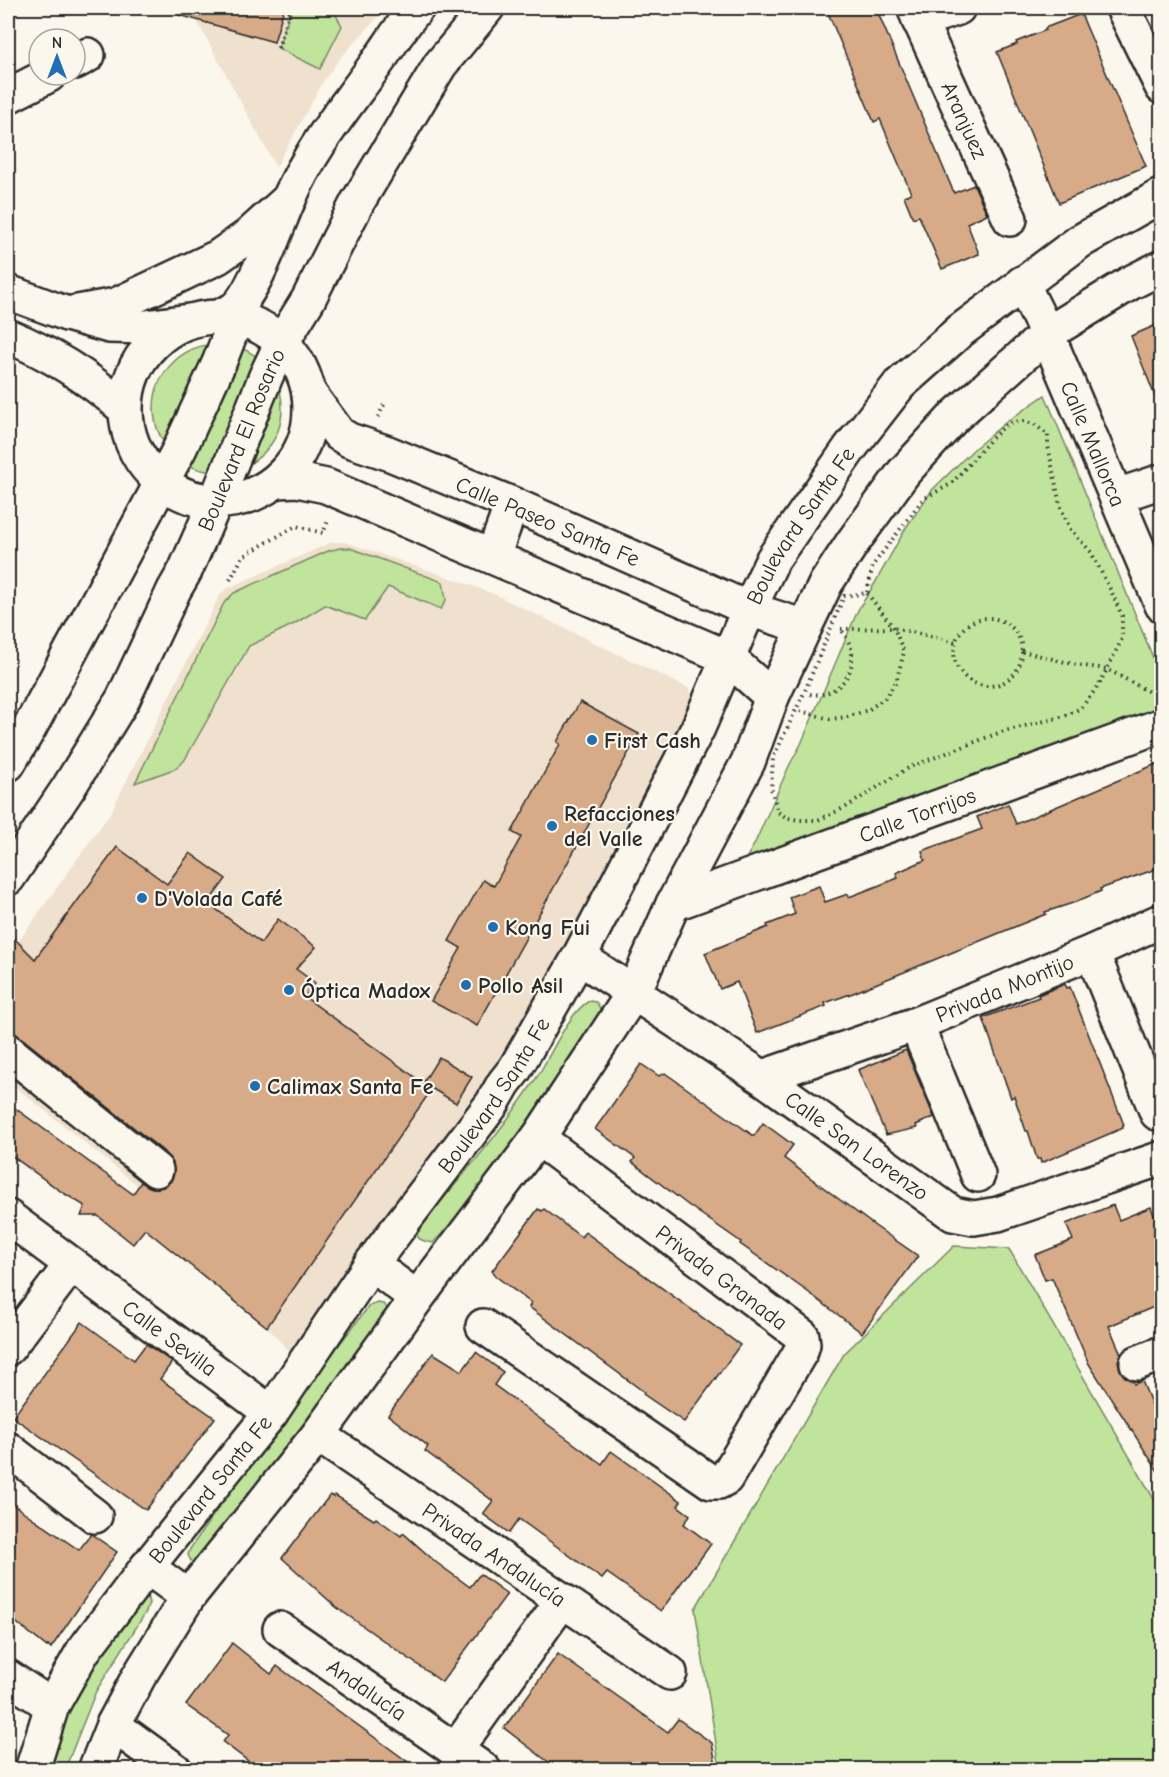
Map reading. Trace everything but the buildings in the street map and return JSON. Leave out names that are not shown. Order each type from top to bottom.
[{"type":"street","points":[[8,764],[179,450],[219,363],[226,307],[280,222],[309,158],[334,118],[417,8]]},
{"type":"street","name":"Boulevard El Rosario","points":[[8,878],[69,787],[123,699],[216,501],[266,376],[297,366],[308,300],[351,213],[440,65],[487,8]]},
{"type":"street","name":"Aranjuez","points":[[958,8],[916,14],[1010,219]]},
{"type":"street","points":[[1123,8],[1161,87]]},
{"type":"street","points":[[8,96],[27,86]]},
{"type":"street","name":"Boulevard Santa Fe","points":[[32,1770],[52,1706],[83,1651],[147,1567],[271,1413],[371,1264],[492,1104],[515,1069],[579,957],[698,728],[748,609],[773,560],[850,448],[899,385],[960,331],[1079,242],[1161,195]]},
{"type":"street","points":[[67,314],[116,305],[218,257],[248,236],[289,199]]},
{"type":"street","points":[[95,1770],[113,1725],[139,1676],[188,1597],[318,1435],[417,1298],[538,1138],[634,992],[673,904],[748,762],[791,700],[818,628],[826,583],[852,542],[904,472],[955,416],[1047,334],[1130,283],[1161,267]]},
{"type":"street","name":"Calle Mallorca","points":[[1022,283],[1047,334],[1117,496],[1161,605]]},
{"type":"street","points":[[8,292],[67,314],[109,326],[146,327],[226,307],[261,327],[297,366],[309,425],[298,456],[199,553],[185,571]]},
{"type":"street","points":[[133,533],[137,510],[134,449],[127,429],[124,408],[130,379],[143,354],[164,334],[226,307]]},
{"type":"street","points":[[8,336],[59,360],[109,394],[124,408]]},
{"type":"street","name":"Calle Paseo Santa Fe","points":[[297,366],[339,434],[344,437],[512,504],[748,609],[818,628]]},
{"type":"street","points":[[134,449],[151,473],[174,491],[202,501],[231,501],[268,487],[297,480],[326,486],[727,657],[791,700]]},
{"type":"street","points":[[1117,496],[1161,481]]},
{"type":"street","points":[[493,556],[512,504]]},
{"type":"street","name":"Calle Torrijos","points":[[673,904],[1161,725]]},
{"type":"street","name":"Privada Montijo","points":[[763,1078],[777,1071],[916,1024],[1092,952],[1158,922]]},
{"type":"street","name":"Privada Montijo","points":[[1092,952],[1157,1113]]},
{"type":"street","name":"Calle San Lorenzo","points":[[579,957],[763,1078],[953,1214],[974,1218],[998,1214],[1161,1158]]},
{"type":"street","name":"Privada Montijo","points":[[916,1024],[978,1175]]},
{"type":"street","points":[[8,1051],[156,1170]]},
{"type":"street","name":"Privada Granada","points":[[483,1326],[711,1482],[719,1482],[726,1478],[801,1351],[802,1336],[538,1138]]},
{"type":"street","name":"Calle Sevilla","points":[[8,1217],[271,1413]]},
{"type":"street","points":[[371,1264],[417,1298]]},
{"type":"street","points":[[8,1348],[70,1265]]},
{"type":"street","name":"Privada Andalucía","points":[[318,1435],[670,1672]]},
{"type":"street","points":[[8,1449],[95,1516]]},
{"type":"street","points":[[147,1567],[188,1597]]},
{"type":"street","points":[[455,1751],[562,1601]]},
{"type":"street","name":"Andalucía","points":[[280,1629],[484,1770]]},
{"type":"street","points":[[8,1677],[52,1706]]},
{"type":"street","points":[[113,1725],[175,1770]]},
{"type":"path","points":[[278,48],[291,8]]},
{"type":"path","points":[[1023,421],[1034,424],[1048,435],[1059,505],[1070,529],[1091,552],[1122,616],[1122,639],[1099,685],[1081,708],[1065,716],[1001,732],[920,762],[846,807],[819,820],[799,820],[787,818],[778,812],[771,788],[773,758],[791,700],[830,719],[868,710],[885,698],[896,682],[904,652],[894,628],[867,592],[873,565],[923,499],[951,484],[990,439],[1005,426],[1023,421]]},
{"type":"path","points":[[230,579],[243,556],[296,526],[323,533]]},
{"type":"path","points":[[987,618],[1007,624],[1015,631],[1022,651],[1021,662],[1015,672],[1007,680],[996,685],[973,682],[963,675],[954,654],[960,633],[968,625],[987,618]]},
{"type":"path","points":[[818,628],[894,628],[956,642]]},
{"type":"path","points":[[791,700],[819,696],[832,691],[843,682],[850,670],[852,656],[849,642],[840,629]]},
{"type":"path","points":[[1022,651],[1076,665],[1107,669],[1152,693]]},
{"type":"shaded area","points":[[190,8],[386,8],[342,56],[324,80],[276,167]]},
{"type":"shaded area","points":[[332,542],[345,542],[496,595],[690,689],[690,702],[514,1042],[478,1096],[291,1353],[267,1327],[146,1230],[163,1206],[8,1081],[8,956],[111,812],[220,595],[226,589]]},
{"type":"green space","points":[[291,8],[332,8],[342,26],[320,69],[278,48]]},
{"type":"green space","points":[[218,344],[242,349],[263,363],[277,384],[282,408],[277,432],[263,453],[242,467],[218,472],[194,467],[173,453],[159,432],[154,408],[159,384],[173,363],[194,349]]},
{"type":"green space","points":[[1045,395],[1161,677],[1161,709],[733,881],[754,845],[801,744],[858,610],[907,526],[933,489],[975,448],[1005,423]]},
{"type":"green space","points":[[350,548],[443,582],[446,600],[441,609],[388,587],[365,620],[325,605],[294,624],[249,646],[184,761],[174,769],[135,783],[224,603],[234,593],[328,551]]},
{"type":"green space","points":[[589,1001],[596,1002],[600,1008],[600,1016],[555,1095],[477,1196],[433,1243],[418,1238],[416,1230],[508,1119],[535,1080],[566,1026],[581,1007]]},
{"type":"green space","points":[[954,1246],[1009,1249],[1161,1511],[1161,1769],[720,1769],[695,1609],[844,1354]]},
{"type":"green space","points":[[377,1303],[383,1304],[388,1309],[389,1318],[314,1411],[202,1563],[195,1564],[188,1555],[190,1549],[211,1518],[277,1426],[369,1306]]},
{"type":"green space","points":[[142,1593],[147,1596],[149,1603],[146,1612],[96,1691],[65,1769],[43,1770],[71,1694]]},
{"type":"place","name":"First Cash","points":[[592,740]]},
{"type":"place","name":"Refacciones del Valle","points":[[552,826]]},
{"type":"place","name":"D'Volada Café","points":[[142,898]]},
{"type":"place","name":"Kong Fui","points":[[493,927]]},
{"type":"place","name":"Pollo Asil","points":[[466,985]]},
{"type":"place","name":"Óptica Madox","points":[[289,990]]},
{"type":"place","name":"Calimax Santa Fe","points":[[255,1086]]}]
